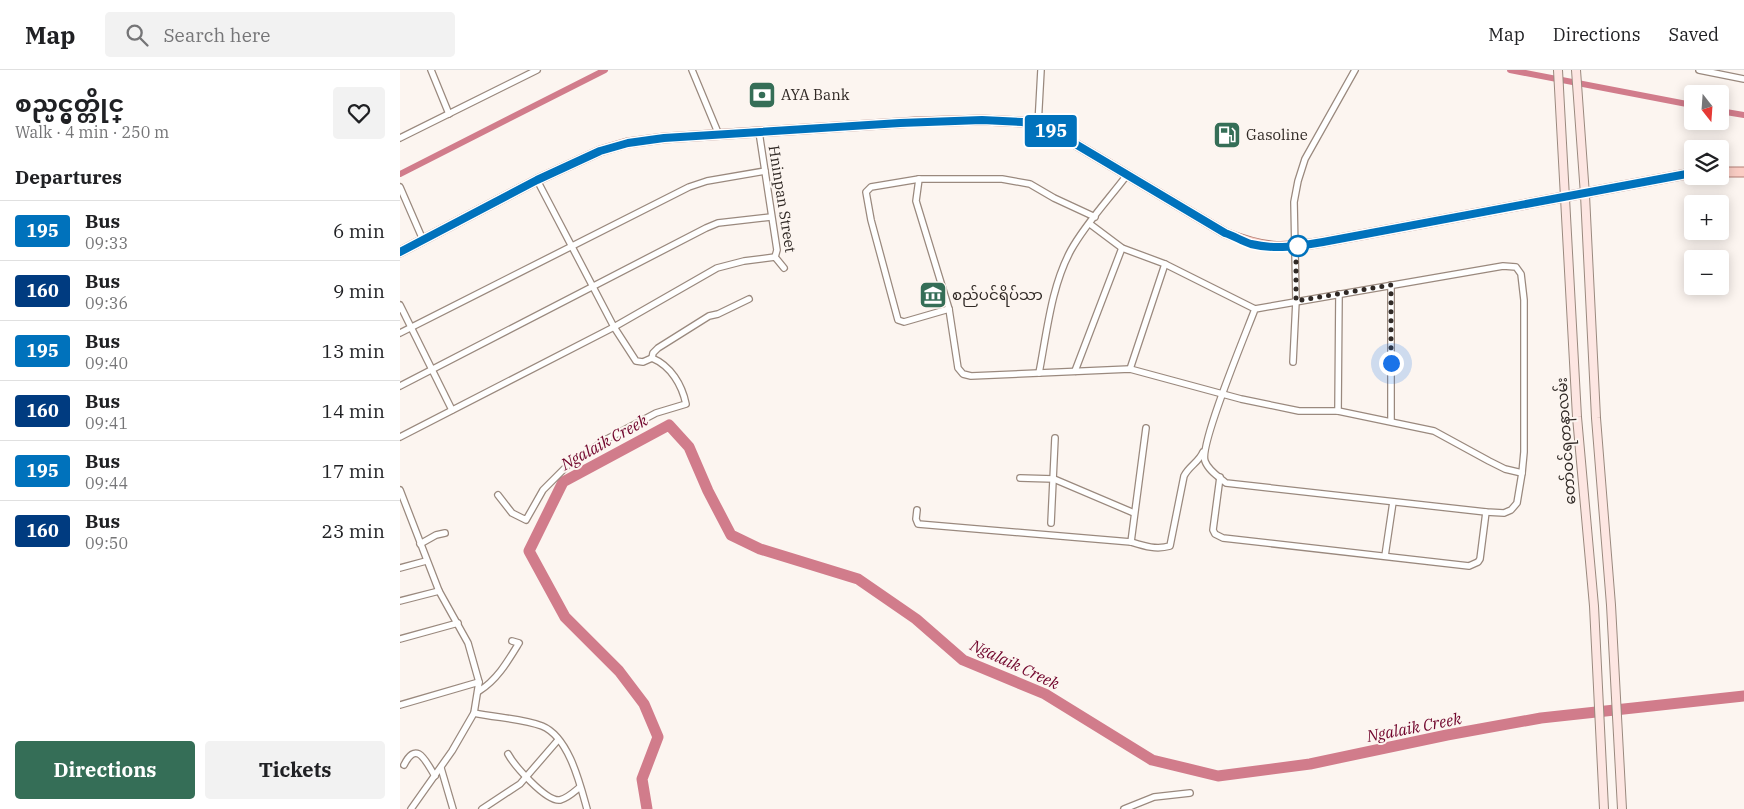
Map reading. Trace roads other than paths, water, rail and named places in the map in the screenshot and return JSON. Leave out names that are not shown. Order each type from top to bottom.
[{"type":"main road","name":"တော်ဝင်ရတနာလမ်း","points":[[1558,70],[1577,417],[1594,606],[1604,809]]},
{"type":"main road","points":[[1576,70],[1585,195],[1596,418],[1611,605],[1622,809]]},
{"type":"main road","points":[[400,252],[537,180],[600,151],[628,143],[719,134],[982,120],[1038,125],[1067,139],[1225,233],[1251,244],[1273,247],[1296,246],[1585,195],[1684,175]]},
{"type":"main road","points":[[1729,172],[1744,172]]},
{"type":"street","points":[[430,70],[449,114]]},
{"type":"street","points":[[400,138],[537,70]]},
{"type":"street","points":[[692,70],[719,134]]},
{"type":"street","points":[[1038,125],[1041,70]]},
{"type":"street","points":[[1293,362],[1296,301],[1294,202],[1305,160],[1355,70]]},
{"type":"street","points":[[1699,70],[1744,79]]},
{"type":"street","name":"Hninpan Street","points":[[759,132],[772,218],[776,250],[775,257],[784,268]]},
{"type":"street","points":[[400,333],[689,187],[765,171]]},
{"type":"street","points":[[1039,373],[1060,273],[1072,248],[1127,175]]},
{"type":"street","points":[[950,310],[902,322],[898,320],[871,220],[866,192],[869,188],[919,179],[1002,179],[1030,184],[1054,198],[1095,217]]},
{"type":"street","points":[[919,179],[916,201],[950,310],[959,371],[972,376],[1130,370],[1222,394],[1299,411],[1338,411],[1434,431],[1488,461],[1505,469],[1522,473]]},
{"type":"street","points":[[537,180],[614,327],[636,361],[643,362],[652,358],[658,348],[709,316],[718,314],[749,298]]},
{"type":"street","points":[[400,187],[423,240]]},
{"type":"street","points":[[400,386],[718,223],[772,218]]},
{"type":"street","points":[[1090,224],[1122,248],[1165,264],[1255,309],[1502,266],[1516,267],[1521,274],[1524,300],[1524,452],[1517,503],[1511,510],[1504,513],[1486,512],[1226,483],[1205,463],[1203,452]]},
{"type":"street","points":[[1075,371],[1122,248]]},
{"type":"street","points":[[400,437],[614,327],[717,268],[744,260],[775,257]]},
{"type":"street","points":[[1130,370],[1165,264]]},
{"type":"street","points":[[1391,285],[1391,421]]},
{"type":"street","points":[[1338,411],[1339,294]]},
{"type":"street","points":[[400,305],[452,410]]},
{"type":"street","points":[[917,510],[916,519],[918,524],[1131,542],[1147,547],[1162,548],[1170,546],[1184,476],[1189,468],[1200,459],[1203,452],[1222,394],[1255,309]]},
{"type":"street","points":[[498,496],[512,513],[526,520],[543,490],[569,464],[607,439],[656,413],[686,404],[683,392],[674,376],[660,362],[652,358]]},
{"type":"street","points":[[1131,542],[1146,428]]},
{"type":"street","points":[[1051,523],[1055,438]]},
{"type":"street","points":[[1220,477],[1213,530],[1218,537],[1469,566],[1475,564],[1480,559],[1486,512]]},
{"type":"street","points":[[1020,478],[1053,479],[1134,513]]},
{"type":"street","points":[[400,490],[426,561],[439,590],[468,643],[479,682],[479,692],[474,713],[412,809]]},
{"type":"street","points":[[1385,556],[1393,502]]},
{"type":"street","points":[[420,544],[436,535],[445,533]]},
{"type":"street","points":[[400,568],[426,561]]},
{"type":"street","points":[[400,601],[439,590]]},
{"type":"street","points":[[400,638],[458,623]]},
{"type":"street","points":[[479,692],[490,684],[514,654],[519,643],[512,640]]},
{"type":"street","points":[[400,706],[479,682]]},
{"type":"street","points":[[474,713],[544,726],[558,740],[570,758],[587,809]]},
{"type":"street","points":[[482,809],[506,794],[527,776],[558,740]]},
{"type":"street","points":[[404,765],[409,755],[419,754],[424,758],[435,776]]},
{"type":"street","points":[[508,754],[518,769],[548,796],[558,800],[566,798],[580,787]]},
{"type":"street","points":[[440,768],[454,809]]},
{"type":"street","points":[[1124,809],[1154,797],[1190,793]]},
{"type":"waterway","points":[[400,174],[605,70]]},
{"type":"waterway","points":[[1510,70],[1684,103]]},
{"type":"waterway","points":[[1729,112],[1744,115]]},
{"type":"waterway","name":"Ngalaik Creek","points":[[647,809],[642,779],[658,737],[644,704],[619,671],[565,617],[529,551],[563,482],[669,425],[689,447],[708,491],[731,535],[760,549],[858,579],[916,619],[963,660],[1045,694],[1152,760],[1218,776],[1310,764],[1447,735],[1541,718],[1744,696]]},
{"type":"place","name":"AYA Bank","points":[[762,95]]},
{"type":"place","name":"Gasoline","points":[[1227,135]]},
{"type":"place","name":"စည်ပင်ရိပ်သာ","points":[[933,295]]}]
